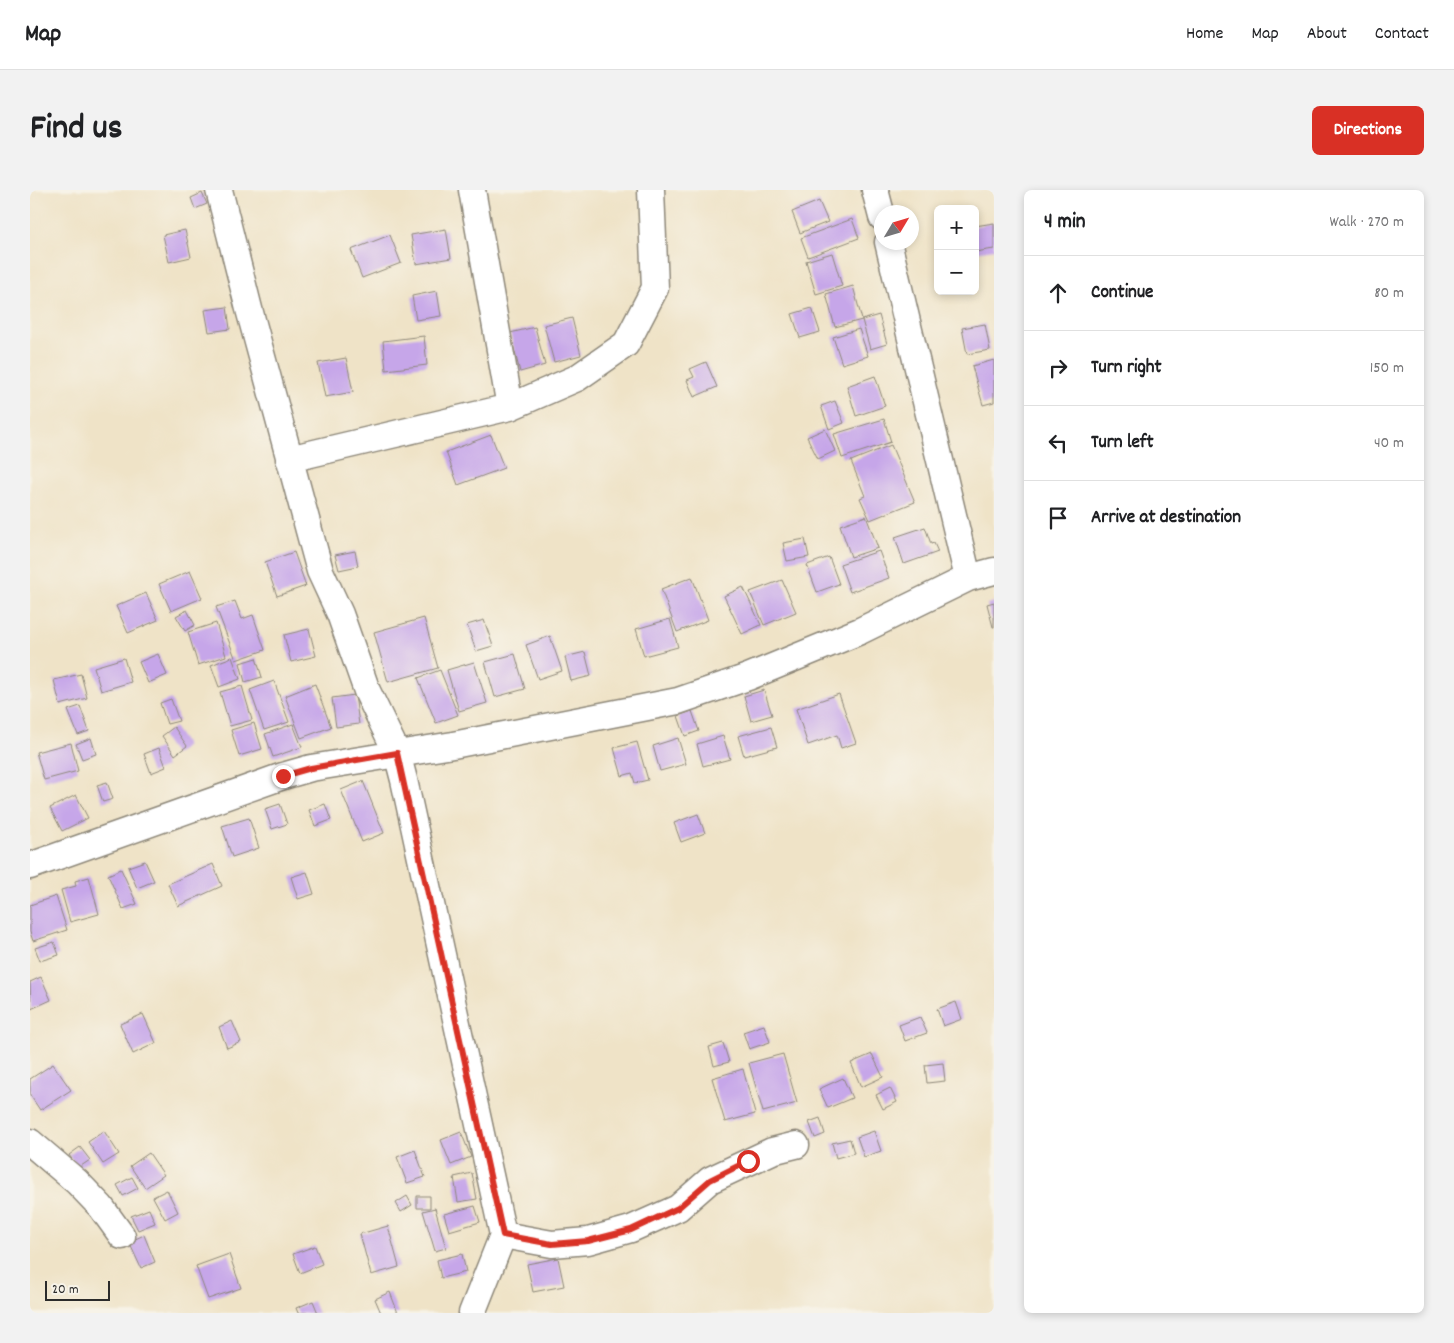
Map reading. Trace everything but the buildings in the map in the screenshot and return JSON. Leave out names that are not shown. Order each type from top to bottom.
[{"type":"street","points":[[219,190],[289,460],[320,571],[340,614],[367,691],[397,753],[503,1235],[472,1313]]},
{"type":"street","points":[[472,190],[510,407]]},
{"type":"street","points":[[289,460],[510,407],[576,378],[626,344],[655,288],[651,190]]},
{"type":"street","points":[[875,190],[879,205]]},
{"type":"street","points":[[890,250],[968,578]]},
{"type":"street","points":[[30,866],[283,776],[311,768],[453,744],[678,701],[748,677],[860,631],[968,578],[994,571]]},
{"type":"street","points":[[30,1142],[77,1182],[101,1207],[122,1236]]},
{"type":"street","points":[[503,1235],[552,1244],[588,1241],[631,1230],[678,1208],[710,1180],[772,1151],[796,1145]]},
{"type":"route","points":[[283,776],[311,768],[397,753],[503,1235],[552,1244],[588,1241],[631,1230],[678,1208],[710,1180],[748,1161]]}]
